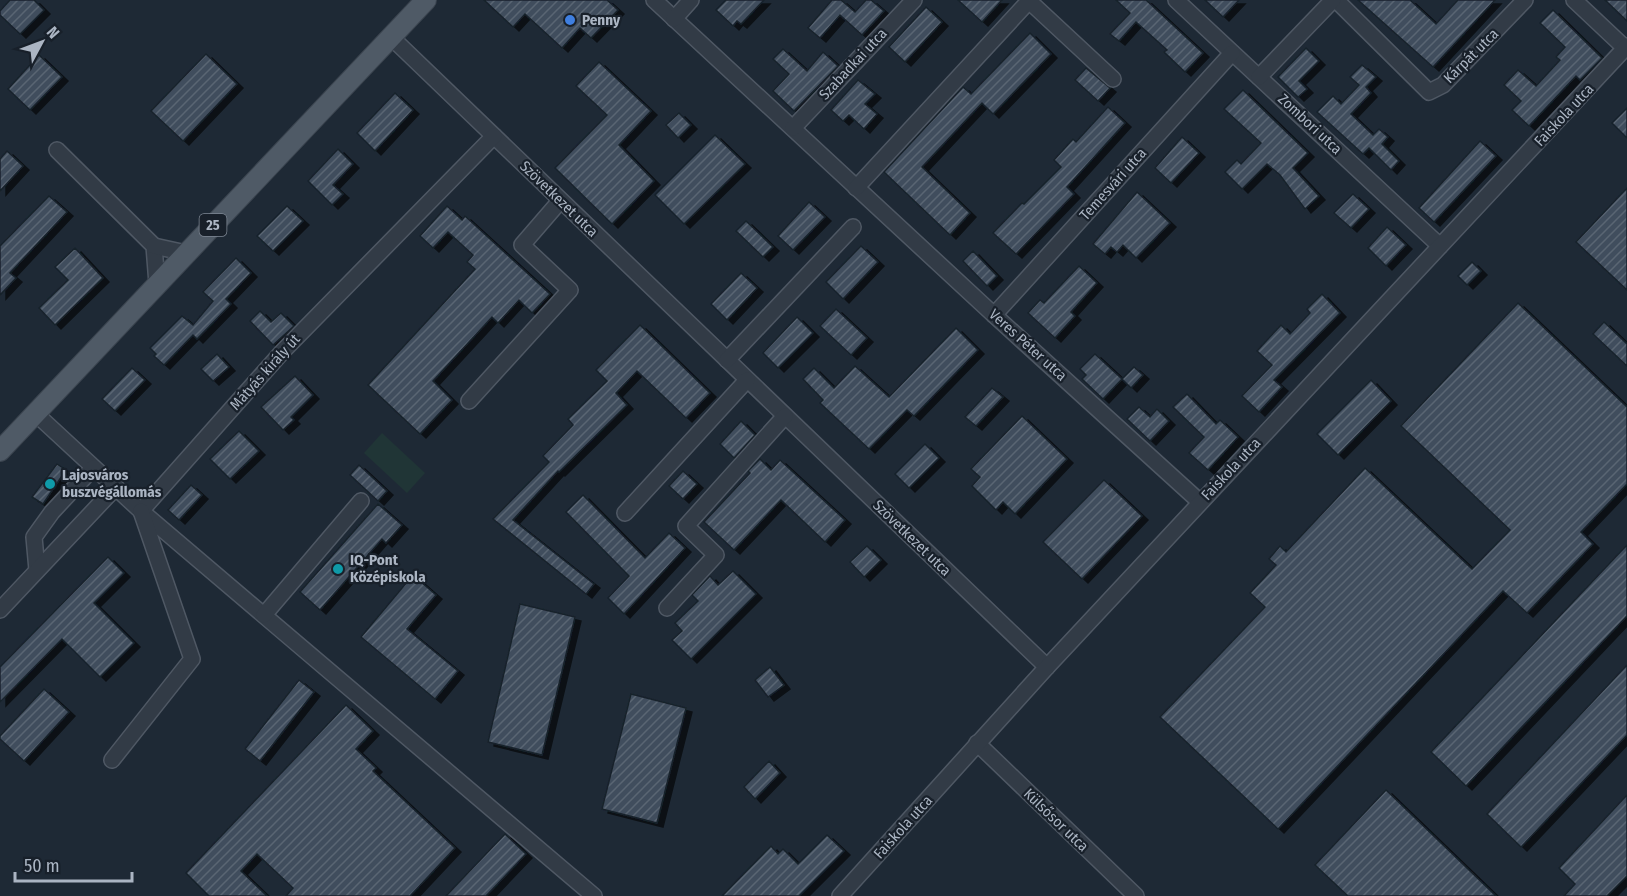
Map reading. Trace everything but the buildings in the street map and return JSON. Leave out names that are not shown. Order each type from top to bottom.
[{"type":"main road","name":"25","points":[[0,451],[426,0]]},
{"type":"street","name":"Veres Péter utca","points":[[654,0],[1200,502]]},
{"type":"street","points":[[674,19],[691,0]]},
{"type":"street","name":"Szabadkai utca","points":[[793,128],[914,0]]},
{"type":"street","points":[[1260,77],[1334,0]]},
{"type":"street","name":"Kárpát utca","points":[[1334,0],[1429,92],[1443,85],[1526,0]]},
{"type":"street","points":[[1574,0],[1626,47]]},
{"type":"street","points":[[856,188],[1029,1],[1113,79]]},
{"type":"street","name":"Zombori utca","points":[[1179,1],[1440,246]]},
{"type":"street","name":"Szövetkezet utca","points":[[391,37],[1047,667]]},
{"type":"street","name":"Faiskola utca","points":[[840,896],[1047,667],[1626,47]]},
{"type":"street","name":"Temesvári utca","points":[[994,315],[1232,53]]},
{"type":"street","name":"Mátyás király út","points":[[141,511],[283,351],[494,136]]},
{"type":"street","points":[[57,150],[154,246],[186,253]]},
{"type":"street","points":[[469,401],[570,290],[522,245],[560,201]]},
{"type":"street","points":[[726,360],[852,227]]},
{"type":"street","points":[[154,246],[157,284]]},
{"type":"street","points":[[625,513],[747,380]]},
{"type":"street","points":[[35,413],[141,511],[594,896]]},
{"type":"street","points":[[667,608],[716,555],[686,526],[785,416]]},
{"type":"street","points":[[37,570],[34,537],[52,512],[93,468]]},
{"type":"street","points":[[0,610],[116,487]]},
{"type":"street","points":[[264,615],[361,501]]},
{"type":"street","points":[[112,760],[192,659],[141,511]]},
{"type":"street","name":"Külsősor utca","points":[[977,743],[1136,896]]},
{"type":"green space","points":[[382,433],[425,473],[407,493],[364,453]]},
{"type":"place","name":"Penny","points":[[570,20]]},
{"type":"place","name":"Lajosváros buszvégállomás","points":[[50,484]]},
{"type":"place","name":"IQ-Pont Középiskola","points":[[338,569]]}]
